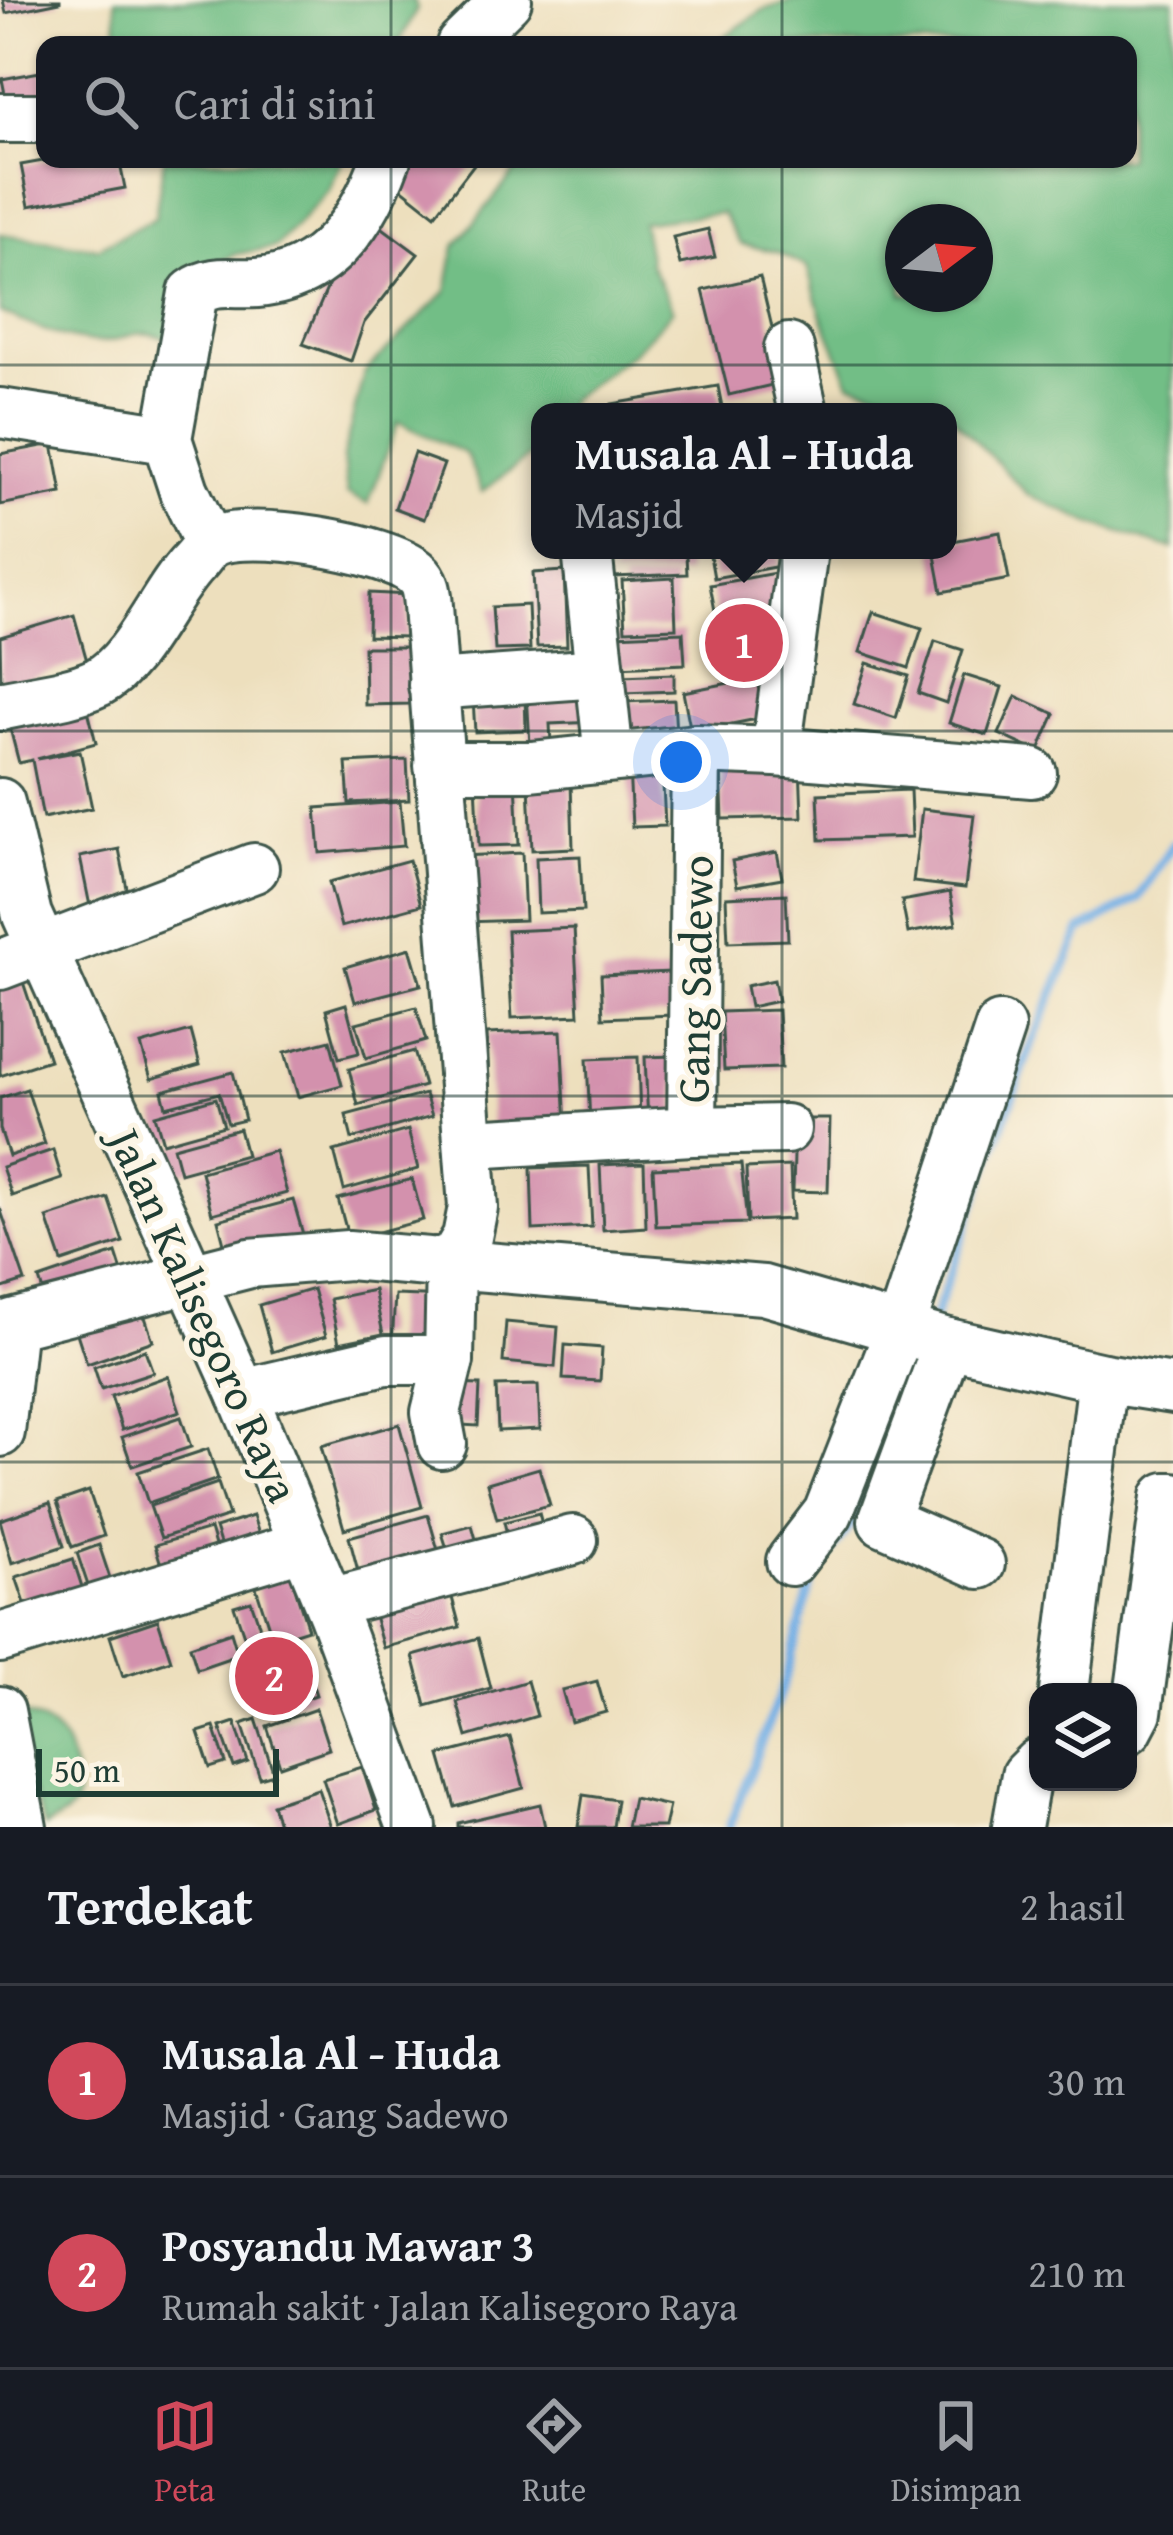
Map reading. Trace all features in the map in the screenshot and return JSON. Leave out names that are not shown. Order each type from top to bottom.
[{"type":"street","points":[[470,36],[507,0]]},
{"type":"street","points":[[0,118],[36,118]]},
{"type":"street","points":[[209,543],[184,491],[167,439],[193,292],[218,282],[264,283],[304,270],[341,244],[371,200],[383,168]]},
{"type":"street","points":[[789,348],[801,403]]},
{"type":"street","points":[[0,413],[167,439]]},
{"type":"street","points":[[0,706],[98,682],[118,666],[168,591],[209,543],[244,534],[284,534],[385,558],[416,573],[427,590],[473,1207],[467,1237],[451,1264],[449,1360],[436,1412],[442,1444]]},
{"type":"street","points":[[587,559],[609,757]]},
{"type":"street","points":[[776,752],[802,559]]},
{"type":"street","points":[[434,685],[600,674]]},
{"type":"street","points":[[439,766],[531,766],[697,749],[1032,773]]},
{"type":"street","name":"Gang Sadewo","points":[[471,1144],[692,1131],[697,749]]},
{"type":"street","name":"Jalan Kalisegoro Raya","points":[[3,826],[27,915],[21,957],[193,1280],[330,1604],[412,1827]]},
{"type":"street","points":[[21,957],[254,868]]},
{"type":"street","points":[[980,1564],[883,1522],[921,1335],[1000,1027]]},
{"type":"street","points":[[692,1131],[786,1129]]},
{"type":"street","points":[[0,1432],[8,1387],[9,1326],[250,1263],[306,1256],[348,1255],[763,1290],[921,1335],[1103,1378],[1173,1389]]},
{"type":"street","points":[[791,1561],[827,1513],[921,1335]]},
{"type":"street","points":[[242,1394],[386,1360],[449,1360]]},
{"type":"street","points":[[1065,1683],[1103,1378]]},
{"type":"street","points":[[1137,1712],[1166,1497],[1173,1498]]},
{"type":"street","points":[[330,1604],[573,1540]]},
{"type":"street","points":[[0,1638],[305,1546]]},
{"type":"street","points":[[0,1711],[22,1827]]},
{"type":"green space","points":[[115,0],[414,0],[417,9],[403,36],[120,36]]},
{"type":"green space","points":[[794,0],[1173,0],[1173,549],[1093,524],[1027,494],[957,421],[957,403],[926,403],[850,383],[807,267],[777,252],[740,244],[722,213],[642,222],[650,264],[673,310],[633,352],[568,403],[531,403],[531,455],[482,492],[466,454],[398,422],[368,504],[347,494],[343,457],[364,373],[447,291],[455,247],[518,168],[1137,168],[1137,36],[725,36],[763,10]]},
{"type":"green space","points":[[163,168],[339,168],[329,190],[276,247],[237,254],[191,274],[169,339],[145,333],[104,342],[81,340],[0,312],[0,234],[98,248],[155,218]]},
{"type":"green space","points":[[0,1706],[48,1726],[69,1753],[75,1803],[45,1827]]},
{"type":"building","points":[[3,0],[60,0],[60,2],[6,13]]},
{"type":"building","points":[[36,73],[36,103],[8,109],[2,79]]},
{"type":"building","points":[[21,165],[121,168],[125,188],[29,206]]},
{"type":"building","points":[[392,168],[471,168],[435,215],[386,176]]},
{"type":"building","points":[[376,223],[418,254],[364,323],[351,361],[303,344],[336,268]]},
{"type":"building","points":[[708,229],[715,257],[680,264],[673,237]]},
{"type":"building","points":[[760,277],[785,382],[729,395],[703,290]]},
{"type":"building","points":[[718,386],[721,403],[618,403]]},
{"type":"building","points":[[53,444],[62,493],[0,505],[0,454]]},
{"type":"building","points":[[414,453],[444,464],[424,519],[395,508]]},
{"type":"building","points":[[1000,532],[1009,579],[942,592],[936,559],[957,559],[957,540]]},
{"type":"building","points":[[612,559],[686,559],[687,574],[613,577]]},
{"type":"building","points":[[711,559],[779,559],[780,566],[714,578]]},
{"type":"building","points":[[564,571],[567,646],[537,647],[533,573]]},
{"type":"building","points":[[775,573],[783,608],[717,621],[710,585]]},
{"type":"building","points":[[674,578],[676,628],[625,630],[622,581]]},
{"type":"building","points":[[369,593],[409,595],[408,637],[368,636]]},
{"type":"building","points":[[528,605],[530,649],[495,650],[492,607]]},
{"type":"building","points":[[873,612],[922,628],[909,668],[860,652]]},
{"type":"building","points":[[74,615],[87,661],[1,687],[0,637]]},
{"type":"building","points":[[770,616],[778,658],[717,670],[709,627]]},
{"type":"building","points":[[683,632],[685,664],[617,667],[615,635]]},
{"type":"building","points":[[935,641],[963,650],[946,703],[918,693]]},
{"type":"building","points":[[364,647],[409,647],[410,704],[365,705]]},
{"type":"building","points":[[867,663],[909,676],[896,718],[854,704]]},
{"type":"building","points":[[674,674],[674,691],[623,693],[622,676]]},
{"type":"building","points":[[964,675],[1002,687],[987,735],[949,723]]},
{"type":"building","points":[[760,677],[767,717],[691,732],[683,692]]},
{"type":"building","points":[[595,689],[596,722],[550,724],[551,745],[530,745],[527,691]]},
{"type":"building","points":[[84,694],[96,743],[37,759],[80,751],[92,808],[43,818],[32,760],[19,763],[6,713]]},
{"type":"building","points":[[525,696],[526,730],[475,732],[473,699]]},
{"type":"building","points":[[1016,696],[1055,714],[1038,752],[999,734]]},
{"type":"building","points":[[674,700],[676,734],[622,736],[621,702]]},
{"type":"building","points":[[407,760],[409,800],[349,803],[346,763]]},
{"type":"building","points":[[662,764],[665,826],[632,827],[629,766]]},
{"type":"building","points":[[800,764],[802,817],[723,819],[721,768]]},
{"type":"building","points":[[516,780],[519,845],[479,846],[476,782]]},
{"type":"building","points":[[571,782],[573,848],[532,850],[529,784]]},
{"type":"building","points":[[910,790],[912,837],[820,840],[818,794]]},
{"type":"building","points":[[400,802],[404,846],[320,853],[316,808]]},
{"type":"building","points":[[922,809],[974,815],[965,888],[913,882]]},
{"type":"building","points":[[119,849],[129,898],[90,906],[80,857]]},
{"type":"building","points":[[777,852],[782,878],[737,886],[732,861]]},
{"type":"building","points":[[522,853],[525,920],[466,922],[463,856]]},
{"type":"building","points":[[580,856],[583,911],[538,913],[536,858]]},
{"type":"building","points":[[409,860],[421,905],[341,927],[329,882]]},
{"type":"building","points":[[950,892],[956,924],[908,933],[902,901]]},
{"type":"building","points":[[786,894],[788,940],[728,942],[726,897]]},
{"type":"building","points":[[574,928],[579,1015],[512,1018],[507,931]]},
{"type":"building","points":[[410,948],[421,985],[355,1002],[345,967]]},
{"type":"building","points":[[670,972],[672,1015],[603,1018],[601,975]]},
{"type":"building","points":[[21,976],[49,1060],[0,1076],[0,983]]},
{"type":"building","points":[[774,980],[778,1001],[750,1007],[746,986]]},
{"type":"building","points":[[346,1004],[359,1053],[339,1058],[326,1010]]},
{"type":"building","points":[[416,1007],[426,1041],[366,1058],[356,1023]]},
{"type":"building","points":[[778,1010],[781,1068],[724,1070],[721,1012]]},
{"type":"building","points":[[191,1031],[200,1065],[151,1079],[141,1045]]},
{"type":"building","points":[[561,1031],[566,1126],[491,1129],[487,1034]]},
{"type":"building","points":[[330,1040],[342,1085],[298,1097],[285,1052]]},
{"type":"building","points":[[414,1051],[424,1086],[358,1105],[349,1069]]},
{"type":"building","points":[[674,1056],[677,1122],[648,1123],[645,1057]]},
{"type":"building","points":[[638,1057],[640,1121],[590,1123],[587,1059]]},
{"type":"building","points":[[233,1072],[245,1120],[228,1124],[219,1093],[166,1107],[162,1091]]},
{"type":"building","points":[[27,1089],[45,1144],[9,1156],[0,1129],[0,1098]]},
{"type":"building","points":[[425,1094],[432,1116],[352,1139],[346,1115]]},
{"type":"building","points":[[216,1098],[224,1126],[163,1143],[155,1115]]},
{"type":"building","points":[[795,1119],[830,1119],[828,1192],[793,1191]]},
{"type":"building","points":[[239,1129],[246,1155],[180,1173],[173,1147]]},
{"type":"building","points":[[408,1130],[418,1169],[344,1190],[334,1151]]},
{"type":"building","points":[[53,1150],[62,1179],[12,1196],[2,1167]]},
{"type":"building","points":[[275,1151],[287,1193],[212,1214],[201,1172]]},
{"type":"building","points":[[644,1163],[646,1227],[603,1230],[600,1165]]},
{"type":"building","points":[[741,1164],[747,1223],[656,1226],[653,1168]]},
{"type":"building","points":[[589,1166],[592,1227],[533,1230],[531,1168]]},
{"type":"building","points":[[790,1166],[792,1219],[748,1221],[746,1168]]},
{"type":"building","points":[[412,1179],[423,1220],[349,1240],[338,1199]]},
{"type":"building","points":[[108,1198],[123,1242],[62,1262],[47,1218]]},
{"type":"building","points":[[293,1200],[305,1241],[229,1263],[218,1220]]},
{"type":"building","points":[[0,1208],[25,1281],[0,1289]]},
{"type":"building","points":[[116,1253],[124,1278],[47,1304],[39,1279]]},
{"type":"building","points":[[313,1289],[326,1336],[272,1352],[259,1305]]},
{"type":"building","points":[[374,1290],[383,1334],[339,1343],[330,1299]]},
{"type":"building","points":[[137,1293],[153,1341],[87,1364],[71,1315]]},
{"type":"building","points":[[395,1295],[448,1297],[446,1348],[392,1345]]},
{"type":"building","points":[[506,1322],[558,1327],[555,1367],[503,1362]]},
{"type":"building","points":[[565,1345],[602,1348],[600,1381],[563,1379]]},
{"type":"building","points":[[145,1350],[153,1372],[101,1389],[94,1367]]},
{"type":"building","points":[[168,1376],[180,1411],[122,1430],[111,1396]]},
{"type":"building","points":[[445,1384],[480,1385],[478,1426],[443,1424]]},
{"type":"building","points":[[538,1385],[540,1429],[498,1431],[496,1386]]},
{"type":"building","points":[[181,1417],[191,1447],[132,1466],[122,1437]]},
{"type":"building","points":[[399,1424],[422,1507],[344,1529],[321,1446]]},
{"type":"building","points":[[208,1449],[218,1479],[148,1503],[138,1472]]},
{"type":"building","points":[[539,1468],[550,1505],[497,1519],[487,1483]]},
{"type":"building","points":[[218,1483],[229,1516],[161,1538],[150,1506]]},
{"type":"building","points":[[89,1491],[104,1536],[72,1547],[57,1502]]},
{"type":"building","points":[[50,1503],[64,1546],[12,1563],[0,1520]]},
{"type":"building","points":[[539,1513],[547,1543],[512,1553],[504,1522]]},
{"type":"building","points":[[428,1515],[442,1564],[362,1586],[349,1537]]},
{"type":"building","points":[[253,1516],[264,1550],[226,1562],[215,1528]]},
{"type":"building","points":[[472,1525],[479,1550],[450,1558],[442,1533]]},
{"type":"building","points":[[210,1529],[221,1565],[166,1581],[155,1545]]},
{"type":"building","points":[[99,1545],[117,1599],[95,1606],[77,1553]]},
{"type":"building","points":[[73,1559],[84,1593],[28,1612],[16,1577]]},
{"type":"building","points":[[287,1563],[308,1629],[273,1640],[252,1575]]},
{"type":"building","points":[[447,1579],[460,1627],[383,1648],[370,1601]]},
{"type":"building","points":[[251,1601],[266,1645],[249,1650],[234,1606]]},
{"type":"building","points":[[158,1620],[171,1660],[123,1676],[110,1636]]},
{"type":"building","points":[[231,1632],[238,1655],[197,1669],[190,1646]]},
{"type":"building","points":[[478,1638],[491,1688],[426,1706],[413,1656]]},
{"type":"building","points":[[299,1642],[316,1695],[263,1713],[245,1660]]},
{"type":"building","points":[[527,1681],[537,1716],[467,1737],[457,1702]]},
{"type":"building","points":[[597,1681],[606,1712],[571,1722],[562,1690]]},
{"type":"building","points":[[316,1709],[329,1749],[280,1766],[267,1726]]},
{"type":"building","points":[[256,1719],[274,1774],[260,1778],[242,1724]]},
{"type":"building","points":[[235,1722],[248,1762],[234,1767],[220,1727]]},
{"type":"building","points":[[214,1727],[226,1763],[210,1768],[198,1732]]},
{"type":"building","points":[[510,1737],[524,1788],[455,1807],[440,1755]]},
{"type":"building","points":[[362,1767],[376,1810],[338,1824],[323,1779]]},
{"type":"building","points":[[318,1789],[331,1827],[279,1827],[272,1804]]},
{"type":"building","points":[[583,1795],[617,1800],[613,1827],[578,1827]]},
{"type":"building","points":[[633,1798],[669,1806],[664,1827],[627,1827]]},
{"type":"building","points":[[540,1804],[545,1827],[458,1827],[458,1823]]},
{"type":"waterway","points":[[932,1324],[1031,1046],[1080,931],[1138,899],[1173,844]]},
{"type":"waterway","points":[[729,1827],[785,1680],[814,1575],[858,1515],[893,1423]]},
{"type":"place","name":"Musala Al - Huda","points":[[744,643]]},
{"type":"place","name":"Posyandu Mawar 3","points":[[274,1676]]}]
